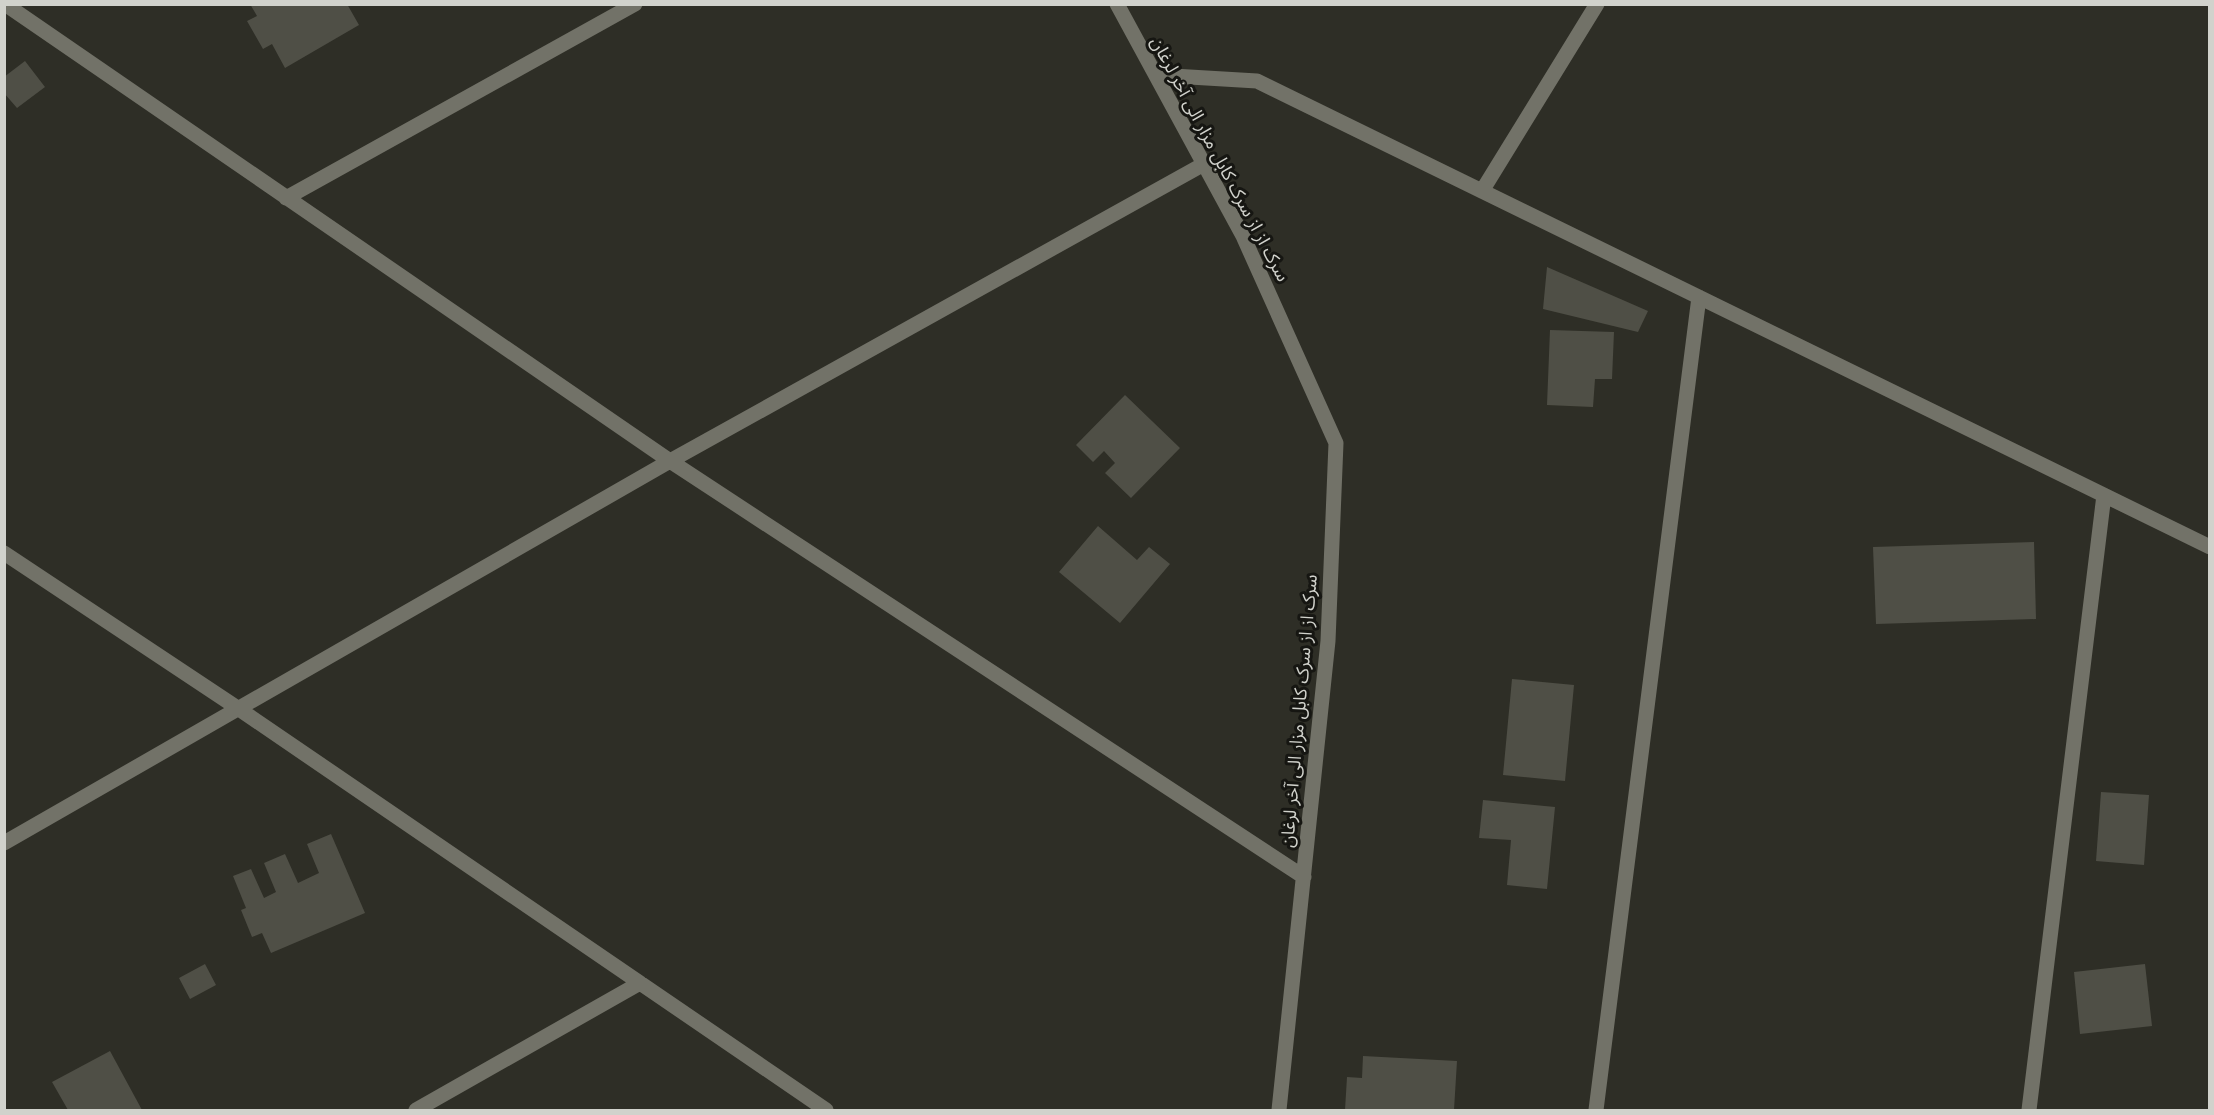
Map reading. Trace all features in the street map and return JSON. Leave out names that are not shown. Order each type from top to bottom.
[{"type":"street","points":[[5,4],[670,461],[1304,877]]},
{"type":"street","points":[[286,198],[635,4]]},
{"type":"street","name":"سرک از از سرک کابل مزار الی آخر لرغان","points":[[1117,4],[1243,236],[1336,443],[1328,641],[1279,1110]]},
{"type":"street","points":[[1482,191],[1597,4]]},
{"type":"street","points":[[1156,75],[1257,81],[2210,547]]},
{"type":"street","points":[[4,843],[670,461],[1204,165]]},
{"type":"street","points":[[1596,1110],[1700,297]]},
{"type":"street","points":[[2029,1110],[2104,495]]},
{"type":"street","points":[[4,554],[239,709],[826,1110]]},
{"type":"street","points":[[416,1110],[640,984]]},
{"type":"building","points":[[250,4],[347,4],[359,25],[285,68],[272,44],[263,49],[247,21],[257,16]]},
{"type":"building","points":[[25,61],[45,87],[17,108],[4,93],[4,77]]},
{"type":"building","points":[[1547,267],[1648,311],[1638,332],[1543,309]]},
{"type":"building","points":[[1550,330],[1614,332],[1612,379],[1595,379],[1593,407],[1547,405]]},
{"type":"building","points":[[1125,395],[1180,448],[1131,498],[1105,473],[1115,463],[1104,451],[1093,462],[1076,445]]},
{"type":"building","points":[[1098,526],[1137,560],[1149,547],[1170,564],[1120,623],[1059,572]]},
{"type":"building","points":[[2034,542],[2036,619],[1876,624],[1873,547]]},
{"type":"building","points":[[1512,679],[1574,685],[1565,781],[1503,775]]},
{"type":"building","points":[[2101,792],[2149,795],[2144,865],[2096,861]]},
{"type":"building","points":[[1483,800],[1555,807],[1547,889],[1507,885],[1511,840],[1479,838]]},
{"type":"building","points":[[331,834],[365,913],[271,953],[262,933],[252,937],[241,910],[246,908],[233,876],[251,869],[264,898],[276,892],[264,863],[285,854],[298,883],[319,873],[307,844]]},
{"type":"building","points":[[205,964],[216,985],[190,999],[179,978]]},
{"type":"building","points":[[2145,964],[2152,1026],[2080,1034],[2074,972]]},
{"type":"building","points":[[110,1051],[142,1110],[68,1110],[52,1082]]},
{"type":"building","points":[[1363,1056],[1457,1061],[1454,1110],[1345,1110],[1347,1077],[1362,1078]]}]
